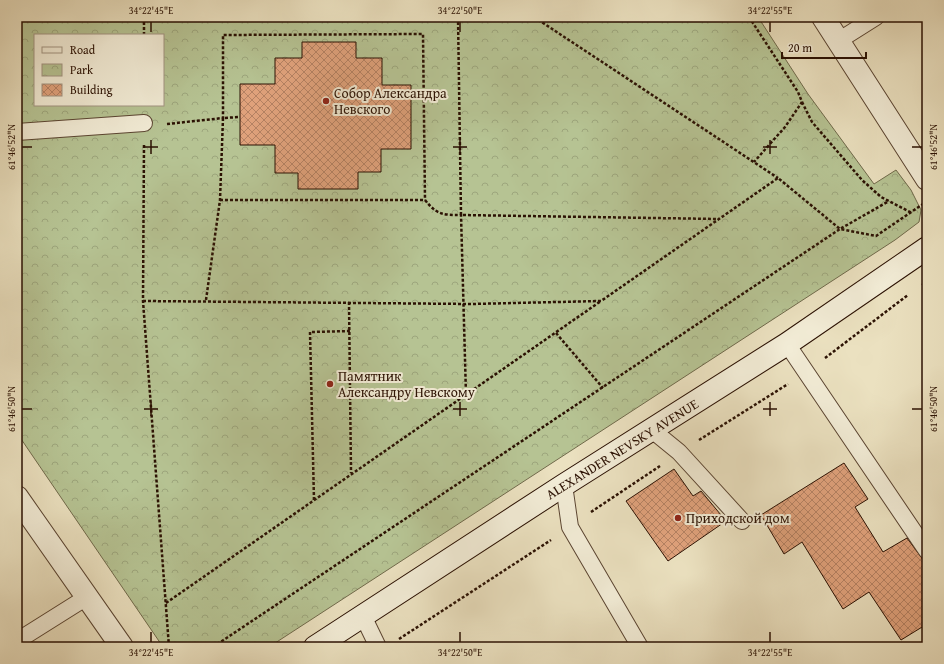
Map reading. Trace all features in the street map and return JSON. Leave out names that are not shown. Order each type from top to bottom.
[{"type":"main road","points":[[823,17],[927,179]]},
{"type":"main road","name":"ALEXANDER NEVSKY AVENUE","points":[[315,647],[564,485],[787,344],[927,248]]},
{"type":"main road","points":[[17,497],[122,647]]},
{"type":"lane","points":[[838,41],[876,17]]},
{"type":"lane","points":[[17,132],[144,123]]},
{"type":"lane","points":[[787,344],[927,551]]},
{"type":"lane","points":[[652,430],[679,452],[742,521]]},
{"type":"lane","points":[[564,485],[570,527],[640,647]]},
{"type":"lane","points":[[17,641],[87,597]]},
{"type":"lane","points":[[363,616],[386,645]]},
{"type":"path","points":[[144,17],[144,34]]},
{"type":"path","points":[[458,17],[462,304],[466,395]]},
{"type":"path","points":[[534,17],[778,178],[840,230],[876,236],[927,202]]},
{"type":"path","points":[[749,17],[798,92],[812,122],[862,180],[881,196],[912,212]]},
{"type":"path","points":[[206,300],[220,200],[223,118],[223,35],[423,34],[425,200],[434,212],[447,215],[720,219]]},
{"type":"path","points":[[754,162],[785,127],[802,102]]},
{"type":"path","points":[[169,647],[143,301],[144,123],[160,124],[240,116]]},
{"type":"path","points":[[166,603],[778,178]]},
{"type":"path","points":[[220,200],[425,200]]},
{"type":"path","points":[[213,647],[840,230],[889,201]]},
{"type":"path","points":[[386,645],[570,527],[679,452],[806,373],[909,294]]},
{"type":"path","points":[[143,301],[206,300],[462,304],[601,301]]},
{"type":"path","points":[[349,302],[352,474]]},
{"type":"path","points":[[314,500],[310,332],[350,331]]},
{"type":"path","points":[[556,333],[603,388]]},
{"type":"green space","points":[[17,17],[758,17],[808,94],[874,184],[896,170],[911,190],[921,210],[919,222],[895,240],[269,647],[163,647],[17,433]]},
{"type":"building","name":"Собор Александра Невского","points":[[302,42],[356,42],[356,58],[382,58],[382,85],[411,85],[411,149],[381,149],[381,172],[358,172],[358,189],[298,189],[298,173],[275,173],[275,145],[240,145],[240,84],[275,84],[275,58],[302,58]]},
{"type":"building","points":[[844,463],[868,499],[855,507],[883,552],[907,538],[927,565],[927,624],[901,640],[869,592],[843,609],[802,542],[784,554],[761,515]]},
{"type":"building","name":"Приходской дом","points":[[674,469],[693,496],[701,491],[726,521],[668,561],[626,501]]},
{"type":"place","name":"Собор Александра Невского","points":[[326,101]]},
{"type":"place","name":"Памятник Александру Невскому","points":[[330,384]]},
{"type":"place","name":"Приходской дом","points":[[678,518]]}]
